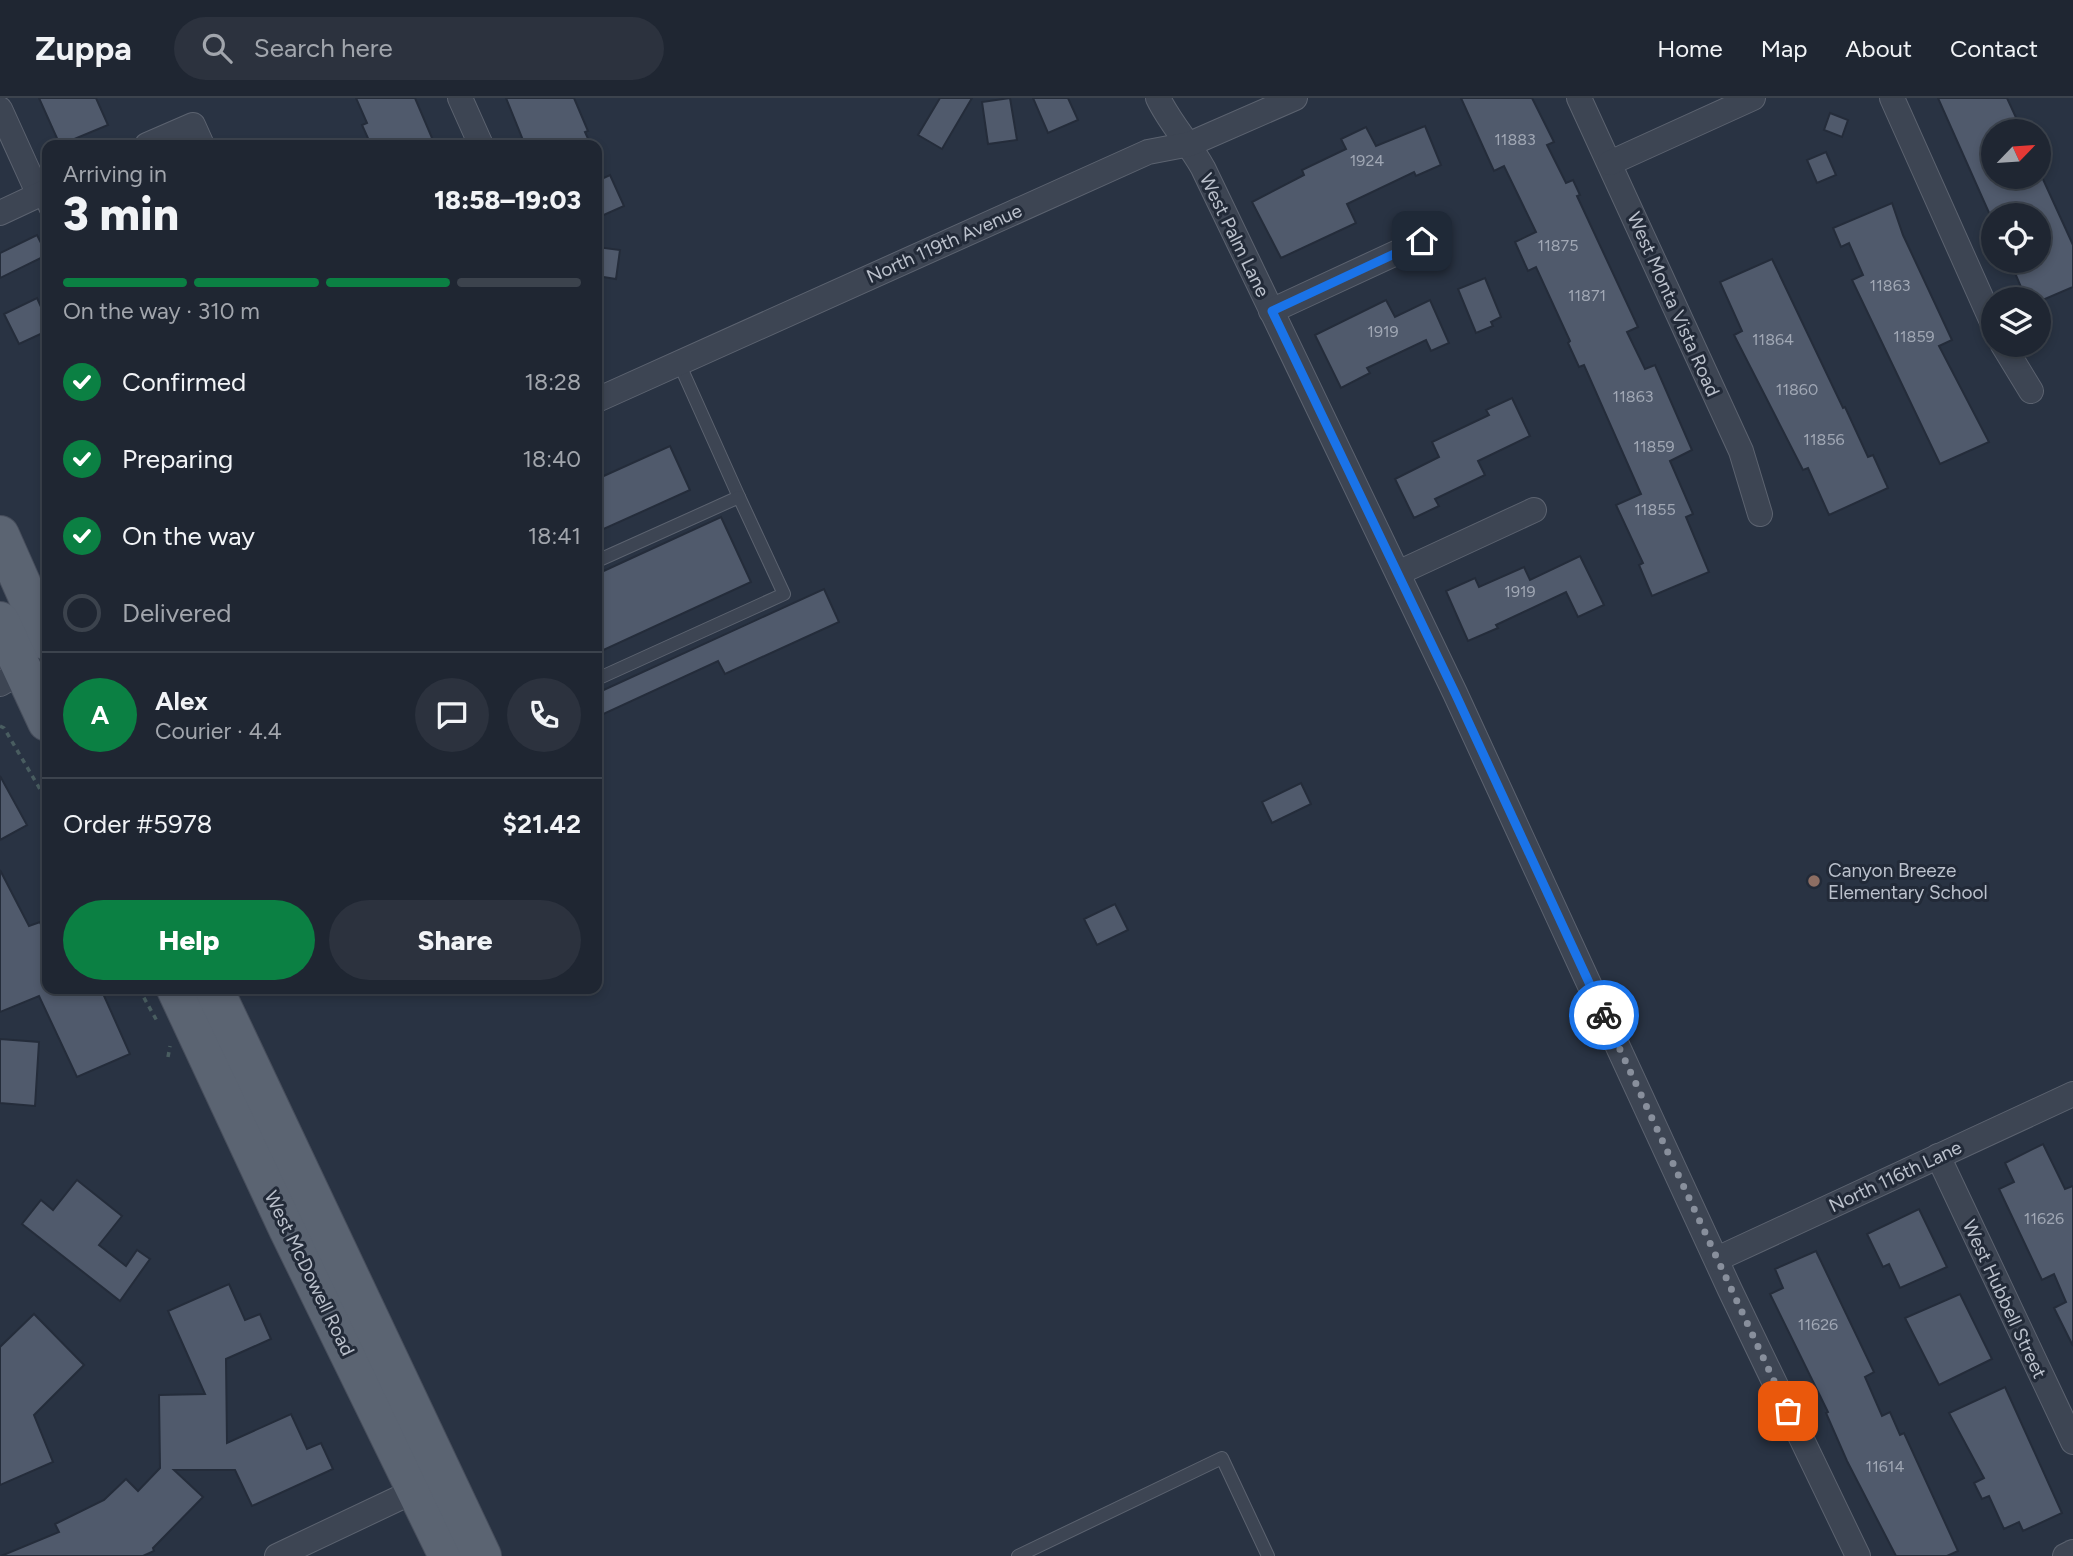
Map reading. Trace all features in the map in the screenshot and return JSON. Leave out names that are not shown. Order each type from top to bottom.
[{"type":"main road","points":[[0,535],[42,630]]},
{"type":"main road","points":[[0,621],[42,711]]},
{"type":"main road","name":"West McDowell Road","points":[[179,994],[430,1483],[482,1556]]},
{"type":"main road","name":"West McDowell Road","points":[[216,994],[430,1483],[448,1556]]},
{"type":"street","points":[[460,98],[479,140]]},
{"type":"street","name":"West Palm Lane","points":[[1158,98],[1169,121],[1190,144],[1398,573],[1858,1556]]},
{"type":"street","name":"North 119th Avenue","points":[[602,398],[1148,152],[1190,144],[1295,98]]},
{"type":"street","name":"West Monta Vista Road","points":[[1579,98],[1741,451],[1760,514]]},
{"type":"street","points":[[1610,163],[1753,98]]},
{"type":"street","points":[[1892,98],[1981,297]]},
{"type":"street","points":[[0,109],[42,193]]},
{"type":"street","points":[[172,140],[197,135]]},
{"type":"street","points":[[0,213],[42,200]]},
{"type":"street","points":[[1272,311],[1422,241]]},
{"type":"street","points":[[2010,357],[2031,391]]},
{"type":"street","points":[[1398,573],[1534,510]]},
{"type":"street","name":"North 116th Lane","points":[[1717,1259],[2073,1094]]},
{"type":"street","name":"West Hubbell Street","points":[[1938,1156],[2073,1442]]},
{"type":"street","points":[[277,1556],[430,1483]]},
{"type":"street","points":[[2066,1556],[2073,1552]]},
{"type":"lane","points":[[602,677],[784,594],[678,363]]},
{"type":"lane","points":[[602,559],[739,497]]},
{"type":"lane","points":[[1018,1556],[1222,1458],[1268,1556]]},
{"type":"path","points":[[0,726],[4,727],[42,792]]},
{"type":"building","points":[[39,98],[96,98],[108,125],[72,140],[58,140]]},
{"type":"building","points":[[356,98],[415,98],[433,140],[369,140],[362,125],[367,123]]},
{"type":"building","points":[[506,98],[574,98],[588,131],[585,132],[589,140],[523,140]]},
{"type":"building","points":[[940,98],[972,98],[942,149],[918,135]]},
{"type":"building","points":[[1010,98],[1017,140],[988,144],[982,102]]},
{"type":"building","points":[[1033,98],[1068,98],[1078,120],[1048,133]]},
{"type":"building","points":[[1461,98],[1532,98],[1554,142],[1547,145],[1566,183],[1573,180],[1580,195],[1577,196],[1638,327],[1627,332],[1645,369],[1655,365],[1692,450],[1670,461],[1693,514],[1686,517],[1709,572],[1652,596],[1639,565],[1643,563],[1616,505],[1641,494],[1584,365],[1579,367],[1536,267],[1528,271],[1515,242],[1536,232],[1504,166],[1494,171]]},
{"type":"building","points":[[1938,98],[2007,98],[2017,119],[1981,119],[1981,189],[2047,189],[2073,245],[2073,287],[2051,296],[2051,287],[2021,287],[2015,273],[2051,273],[2051,203],[1985,203]]},
{"type":"building","points":[[1830,113],[1848,120],[1842,137],[1824,130]]},
{"type":"building","points":[[1425,126],[1441,165],[1416,176],[1414,172],[1347,204],[1356,223],[1281,258],[1252,202],[1304,175],[1302,170],[1346,149],[1341,139],[1366,127],[1376,146]]},
{"type":"building","points":[[1826,152],[1836,175],[1817,183],[1807,160]]},
{"type":"building","points":[[610,175],[624,206],[602,216],[602,179]]},
{"type":"building","points":[[1892,203],[1903,235],[1952,340],[1939,346],[1989,442],[1940,464],[1852,280],[1863,275],[1849,243],[1841,247],[1833,228]]},
{"type":"building","points":[[37,235],[42,245],[42,257],[0,278],[0,253]]},
{"type":"building","points":[[602,248],[620,250],[616,279],[602,277]]},
{"type":"building","points":[[1772,259],[1843,408],[1845,407],[1868,457],[1873,455],[1888,488],[1829,515],[1808,468],[1803,470],[1734,335],[1742,331],[1720,282]]},
{"type":"building","points":[[1485,278],[1501,317],[1491,322],[1493,326],[1476,333],[1458,289]]},
{"type":"building","points":[[37,298],[42,309],[42,333],[19,344],[4,314]]},
{"type":"building","points":[[1386,300],[1395,317],[1430,300],[1449,343],[1431,351],[1426,340],[1367,368],[1370,373],[1341,388],[1315,335]]},
{"type":"building","points":[[1512,398],[1530,436],[1478,461],[1485,475],[1435,499],[1439,506],[1414,518],[1395,479],[1439,457],[1432,442],[1489,415],[1486,410]]},
{"type":"building","points":[[670,446],[690,490],[602,530],[602,477]]},
{"type":"building","points":[[721,517],[751,582],[602,651],[602,572]]},
{"type":"building","points":[[1580,556],[1604,605],[1578,617],[1566,592],[1468,641],[1446,591],[1475,578],[1479,587],[1524,567],[1530,580]]},
{"type":"building","points":[[824,589],[839,622],[725,674],[718,661],[602,715],[602,691]]},
{"type":"building","points":[[0,776],[27,825],[0,840]]},
{"type":"building","points":[[1301,783],[1311,804],[1272,823],[1262,802]]},
{"type":"building","points":[[0,870],[29,926],[40,922],[42,927],[42,994],[103,994],[130,1054],[77,1077],[39,996],[0,1012]]},
{"type":"building","points":[[1115,904],[1128,930],[1097,945],[1084,919]]},
{"type":"building","points":[[0,1039],[39,1042],[35,1106],[0,1103]]},
{"type":"building","points":[[2043,1144],[2065,1189],[2073,1186],[2073,1346],[2054,1308],[2066,1302],[2054,1274],[2042,1280],[1999,1189],[2014,1182],[2005,1163]]},
{"type":"building","points":[[77,1180],[122,1216],[99,1245],[126,1266],[137,1250],[150,1259],[120,1301],[22,1224],[41,1200],[53,1210]]},
{"type":"building","points":[[1919,1209],[1947,1267],[1900,1288],[1889,1264],[1883,1267],[1867,1234]]},
{"type":"building","points":[[1816,1251],[1874,1372],[1865,1377],[1882,1416],[1890,1412],[1900,1435],[1904,1433],[1958,1551],[1947,1556],[1896,1556],[1847,1461],[1826,1413],[1828,1412],[1770,1294],[1783,1288],[1775,1269]]},
{"type":"building","points":[[229,1284],[245,1320],[260,1314],[271,1339],[226,1359],[227,1443],[291,1414],[307,1449],[321,1443],[333,1469],[252,1506],[235,1470],[174,1470],[203,1497],[153,1548],[154,1551],[143,1556],[1,1556],[59,1532],[55,1524],[104,1500],[126,1479],[138,1491],[160,1468],[159,1395],[205,1394],[168,1311]]},
{"type":"building","points":[[1960,1294],[1992,1359],[1939,1385],[1905,1318]]},
{"type":"building","points":[[34,1314],[84,1365],[34,1415],[53,1462],[0,1485],[0,1347]]},
{"type":"building","points":[[2005,1387],[2062,1513],[2023,1531],[2019,1522],[2004,1529],[1989,1496],[1982,1499],[1974,1483],[1984,1478],[1949,1413]]},
{"type":"way so far","points":[[1604,1015],[1788,1411]]},
{"type":"place","name":"Canyon Breeze Elementary School","points":[[1814,881]]},
{"type":"route","points":[[1422,241],[1272,311],[1455,693],[1604,1015]]}]
